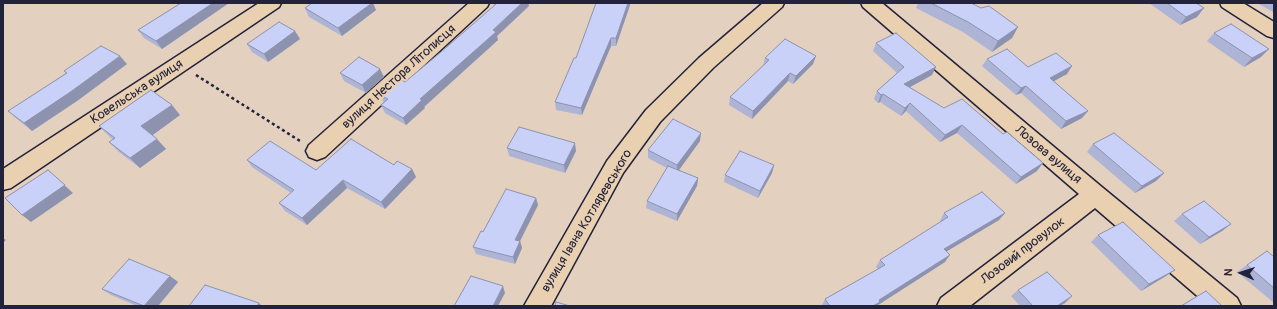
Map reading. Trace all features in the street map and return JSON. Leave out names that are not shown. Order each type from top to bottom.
[{"type":"street","name":"Ковельська вулиця","points":[[3,181],[272,3]]},
{"type":"street","name":"вулиця Нестора Літописця","points":[[317,151],[480,3]]},
{"type":"street","name":"вулиця Івана Котляревського","points":[[537,306],[616,167],[653,116],[706,63],[775,3]]},
{"type":"street","name":"Лозова вулиця","points":[[870,3],[1228,306]]},
{"type":"street","points":[[1229,3],[1274,31]]},
{"type":"street","name":"Лозовий провулок","points":[[950,306],[1095,195]]},
{"type":"path","points":[[179,64],[317,151]]},
{"type":"building","points":[[181,3],[213,3],[156,41],[138,30]]},
{"type":"building","points":[[312,3],[372,3],[338,28],[305,8]]},
{"type":"building","points":[[495,3],[522,3],[493,30],[496,32],[420,99],[422,100],[403,118],[381,105],[388,99],[381,96],[400,79],[405,82],[496,4]]},
{"type":"building","points":[[596,3],[628,3],[616,38],[611,38],[581,108],[555,102],[574,58],[576,58]]},
{"type":"building","points":[[931,3],[971,3],[981,8],[989,6],[1018,27],[998,41],[968,22]]},
{"type":"building","points":[[1167,3],[1196,3],[1204,8],[1186,17]]},
{"type":"building","points":[[279,22],[295,31],[264,54],[247,44]]},
{"type":"building","points":[[1231,24],[1269,49],[1252,58],[1214,33]]},
{"type":"building","points":[[896,33],[936,67],[904,84],[944,108],[962,99],[1003,134],[1007,132],[1043,163],[1021,177],[962,125],[945,135],[910,103],[905,108],[883,94],[881,95],[877,91],[904,67],[876,43]]},
{"type":"building","points":[[785,39],[816,56],[796,76],[790,73],[753,111],[730,97],[769,60],[765,58]]},
{"type":"building","points":[[101,46],[120,56],[24,123],[8,111],[67,73],[64,71]]},
{"type":"building","points":[[1007,49],[1028,67],[1056,53],[1072,66],[1050,78],[1088,111],[1066,121],[1026,86],[1021,88],[987,59]]},
{"type":"building","points":[[359,57],[380,69],[362,85],[340,73]]},
{"type":"building","points":[[151,90],[172,105],[141,126],[157,139],[130,158],[109,142],[115,138],[99,126]]},
{"type":"building","points":[[673,119],[701,133],[677,165],[648,150]]},
{"type":"building","points":[[519,127],[575,143],[564,165],[507,148]]},
{"type":"building","points":[[1114,133],[1164,173],[1142,186],[1093,144]]},
{"type":"building","points":[[351,139],[394,165],[397,161],[412,169],[381,202],[343,180],[302,218],[279,203],[294,190],[247,160],[270,141],[316,170]]},
{"type":"building","points":[[740,151],[774,165],[760,191],[725,175]]},
{"type":"building","points":[[668,166],[698,178],[677,214],[647,201]]},
{"type":"building","points":[[48,170],[65,185],[22,215],[5,198]]},
{"type":"building","points":[[506,189],[536,198],[515,240],[520,241],[513,257],[473,247],[481,231],[483,232]]},
{"type":"building","points":[[982,192],[1005,213],[944,249],[950,255],[879,300],[880,302],[873,306],[830,306],[825,299],[885,265],[880,260],[948,217],[944,213]]},
{"type":"building","points":[[1204,201],[1231,224],[1209,237],[1182,214]]},
{"type":"building","points":[[1123,222],[1175,270],[1149,284],[1098,235]]},
{"type":"building","points":[[1267,251],[1274,257],[1274,288],[1247,265]]},
{"type":"building","points":[[129,259],[170,276],[144,306],[102,289]]},
{"type":"building","points":[[1047,272],[1072,296],[1057,306],[1033,306],[1018,290]]},
{"type":"building","points":[[471,276],[503,286],[493,306],[454,306]]},
{"type":"building","points":[[205,285],[259,303],[257,306],[189,306]]},
{"type":"building","points":[[1206,291],[1222,306],[1181,306]]},
{"type":"building","points":[[556,302],[570,306],[555,306]]}]
